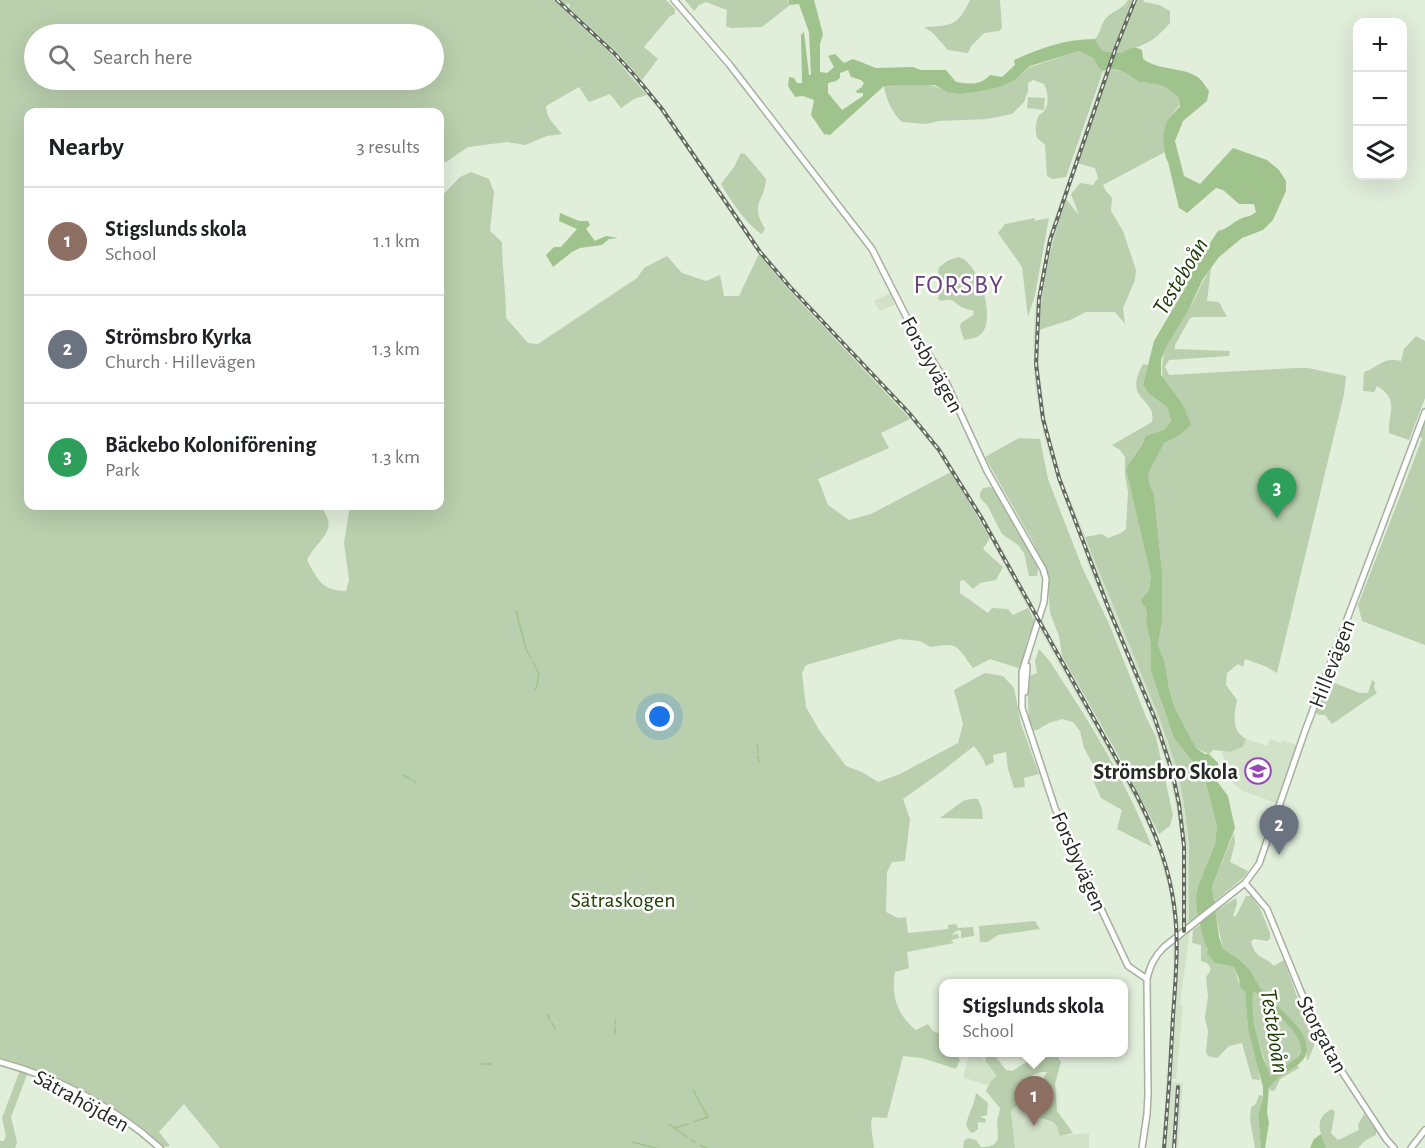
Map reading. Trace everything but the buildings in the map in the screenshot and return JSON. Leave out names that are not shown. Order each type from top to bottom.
[{"type":"street","name":"Forsbyvägen","points":[[674,0],[729,64],[872,249],[912,328],[955,398],[987,471],[1043,568],[1046,579],[1043,607],[1032,638],[1025,681],[1030,732],[1055,808],[1125,960],[1133,971],[1147,979]]},
{"type":"street","name":"Hillevägen","points":[[1147,979],[1156,955],[1245,883],[1263,855],[1305,731],[1425,412]]},
{"type":"street","name":"Storgatan","points":[[1245,883],[1267,909],[1320,1038],[1386,1140],[1394,1148]]},
{"type":"street","points":[[1142,1148],[1148,1094],[1147,979]]},
{"type":"street","name":"Sätrahöjden","points":[[0,1062],[26,1069],[74,1090],[129,1123],[160,1148]]},
{"type":"street","points":[[1411,1148],[1425,1130]]},
{"type":"shaded area","points":[[553,0],[561,0],[617,52],[637,75],[664,108],[762,251],[911,412],[941,448],[996,538],[1038,617],[1036,623],[979,519],[937,451],[907,415],[788,289],[759,254],[660,111],[634,78]]},
{"type":"shaded area","points":[[788,0],[814,0],[823,34],[820,44],[820,72],[827,73],[834,67],[828,56],[835,54],[844,63],[853,59],[876,68],[913,67],[921,70],[946,70],[956,82],[974,83],[990,75],[1002,77],[1015,65],[1014,60],[1063,42],[1095,39],[1102,51],[1122,53],[1132,48],[1142,50],[1143,59],[1157,66],[1194,75],[1209,91],[1207,101],[1183,121],[1175,141],[1184,176],[1200,184],[1233,148],[1267,160],[1279,170],[1286,181],[1286,191],[1273,220],[1263,230],[1242,238],[1219,257],[1203,279],[1188,311],[1168,343],[1161,360],[1161,375],[1183,405],[1191,425],[1178,436],[1164,443],[1148,474],[1154,494],[1162,571],[1162,622],[1158,645],[1165,663],[1175,708],[1196,748],[1209,754],[1218,763],[1216,780],[1228,796],[1235,828],[1212,887],[1219,937],[1223,949],[1250,970],[1261,989],[1253,993],[1252,1005],[1254,1025],[1270,1074],[1267,1112],[1269,1123],[1265,1148],[1261,1148],[1258,1116],[1263,1087],[1248,1029],[1245,992],[1240,987],[1234,967],[1215,963],[1207,953],[1197,911],[1198,886],[1215,844],[1217,826],[1204,776],[1174,738],[1151,672],[1151,644],[1146,623],[1147,612],[1141,600],[1149,590],[1151,577],[1126,470],[1145,436],[1164,430],[1171,421],[1167,407],[1149,394],[1143,385],[1154,341],[1184,290],[1191,272],[1218,231],[1254,214],[1256,212],[1254,204],[1239,204],[1223,190],[1216,188],[1187,213],[1179,208],[1165,153],[1164,131],[1170,118],[1180,106],[1179,98],[1166,87],[1140,82],[1114,69],[1103,71],[1093,58],[1079,51],[1030,66],[1016,79],[1002,86],[981,91],[959,94],[947,92],[935,85],[884,86],[830,135],[824,134],[811,115],[814,100],[803,96],[795,97],[788,86],[789,77],[794,78],[797,83],[802,83],[801,35],[804,32],[809,75],[811,75],[809,32],[799,4],[790,5]],"holes":[[[848,70],[851,77],[864,83],[856,91],[863,93],[863,96],[842,110],[828,93],[828,83],[836,81],[840,78],[840,73]]]},
{"type":"shaded area","points":[[1112,49],[1117,51],[1056,229],[1045,275],[1038,338],[1040,385],[1049,435],[1061,477],[1159,717],[1177,769],[1184,804],[1190,864],[1189,922],[1182,928],[1184,868],[1181,831],[1168,769],[1148,709],[1086,560],[1087,556],[1057,478],[1044,436],[1035,385],[1033,338],[1035,312],[1048,239]]},
{"type":"shaded area","points":[[560,213],[579,221],[588,221],[590,225],[586,229],[595,241],[606,236],[618,238],[609,239],[602,245],[580,248],[553,267],[546,255],[554,247],[561,247],[577,229],[559,221]]},
{"type":"shaded area","points":[[891,292],[896,304],[880,311],[874,301]]},
{"type":"shaded area","points":[[1042,624],[1138,793],[1158,836],[1174,891],[1180,930],[1175,934],[1170,892],[1154,838],[1040,630]]},
{"type":"shaded area","name":"Strömsbro Skola","points":[[1246,739],[1267,746],[1270,739],[1297,745],[1276,803],[1242,791],[1231,781],[1222,752],[1230,752],[1243,747]]},
{"type":"shaded area","points":[[1190,931],[1180,1003],[1183,1007],[1176,1079],[1166,1079],[1174,982],[1173,945]]},
{"type":"shaded area","points":[[969,1057],[981,1057],[997,1076],[986,1085],[963,1077]]},
{"type":"shaded area","points":[[1166,1081],[1183,1083],[1178,1148],[1163,1148]]},
{"type":"shaded area","points":[[1022,1103],[1031,1105],[1030,1111],[1057,1127],[1060,1136],[1089,1133],[1089,1148],[1015,1148],[1011,1113],[1012,1108]]},
{"type":"shaded area","points":[[1321,1134],[1326,1148],[1310,1148],[1314,1139]]},
{"type":"green space","name":"Sätraskogen","points":[[0,0],[666,0],[675,9],[675,14],[670,16],[644,47],[658,59],[642,80],[617,52],[570,9],[569,3],[562,8],[613,56],[647,95],[634,99],[621,108],[610,94],[589,102],[579,87],[546,106],[549,118],[562,134],[547,136],[525,145],[507,142],[468,147],[446,162],[444,162],[444,108],[24,108],[24,510],[323,510],[328,528],[307,560],[321,583],[331,589],[346,591],[349,580],[344,543],[349,510],[444,510],[444,194],[460,177],[471,172],[489,179],[494,192],[490,231],[502,242],[506,318],[528,343],[538,344],[637,278],[644,268],[667,256],[682,273],[706,281],[720,275],[724,296],[739,296],[759,254],[788,289],[910,419],[881,433],[889,448],[818,479],[828,505],[849,520],[871,514],[951,472],[990,538],[983,549],[1003,567],[996,580],[980,583],[973,589],[964,580],[960,581],[960,593],[988,613],[992,608],[1008,609],[1013,615],[1028,608],[1035,622],[1027,641],[1021,669],[990,659],[973,668],[960,650],[952,645],[930,647],[920,641],[899,639],[806,665],[802,673],[806,707],[819,730],[846,766],[878,782],[900,774],[958,743],[963,724],[954,690],[985,673],[1003,676],[1014,688],[1021,724],[1039,774],[1024,778],[1025,787],[1014,788],[1006,752],[993,755],[994,762],[986,766],[974,746],[903,799],[910,819],[905,861],[892,862],[887,872],[886,912],[898,918],[906,917],[908,933],[948,929],[948,925],[956,924],[958,928],[973,927],[974,936],[961,938],[961,931],[958,930],[951,935],[958,934],[959,938],[951,940],[954,943],[907,952],[909,968],[895,972],[894,980],[895,997],[904,1018],[916,1030],[928,1024],[934,1032],[939,1033],[939,1057],[957,1057],[960,1060],[956,1069],[922,1058],[903,1056],[887,1118],[872,1117],[874,1148],[220,1148],[184,1104],[159,1132],[170,1146],[157,1148],[128,1123],[71,1089],[28,1072],[11,1117],[17,1142],[15,1148],[0,1148],[0,1141],[4,1141],[6,1136],[2,1118],[20,1070],[0,1064]]},
{"type":"green space","points":[[685,0],[787,0],[790,5],[762,27],[731,28],[726,26],[727,10],[706,2],[694,11]]},
{"type":"green space","points":[[970,0],[1000,0],[1002,28],[999,31],[984,33],[971,46],[968,53],[948,50],[933,33],[924,27],[953,23],[962,15]]},
{"type":"green space","points":[[1128,0],[1144,0],[1144,2],[1159,5],[1170,11],[1170,23],[1149,42],[1140,46],[1122,53],[1102,51],[1095,39],[1103,23]]},
{"type":"green space","points":[[1079,51],[1093,58],[1103,71],[1066,177],[1052,179],[1047,176],[1045,145],[1036,134],[1038,117],[1043,113],[1048,101],[1044,84],[1033,80],[1028,83],[1024,102],[1012,114],[987,119],[939,121],[926,124],[902,122],[892,110],[884,86],[924,84],[947,92],[1016,79],[1030,67]]},
{"type":"green space","points":[[1123,71],[1144,83],[1153,82],[1171,89],[1179,98],[1180,104],[1170,117],[1165,129],[1165,152],[1103,185],[1112,198],[1111,211],[1123,231],[1136,270],[1135,280],[1123,308],[1125,324],[1115,312],[1086,312],[1039,330],[1048,263],[1066,199],[1079,215],[1071,194],[1080,183],[1093,185],[1098,178],[1095,168],[1077,163],[1108,72]]},
{"type":"green space","points":[[1028,97],[1045,98],[1044,110],[1027,108]]},
{"type":"green space","points":[[741,153],[745,154],[766,179],[758,207],[760,220],[765,229],[762,234],[745,218],[721,184]]},
{"type":"green space","points":[[1035,218],[1034,221],[1049,218],[1035,295],[1028,317],[1022,267],[998,233],[1005,224]]},
{"type":"green space","points":[[959,257],[974,270],[980,281],[987,317],[981,334],[964,340],[961,323],[973,315],[974,311],[952,300],[938,299],[942,284],[939,267]]},
{"type":"green space","points":[[1211,268],[1207,301],[1219,302],[1227,317],[1190,318],[1175,349],[1230,351],[1229,356],[1169,360],[1165,367],[1169,375],[1308,368],[1346,376],[1344,394],[1277,673],[1245,659],[1243,667],[1238,664],[1227,673],[1226,685],[1237,700],[1236,727],[1241,736],[1246,739],[1243,747],[1230,752],[1213,750],[1209,754],[1196,748],[1175,708],[1165,663],[1158,645],[1162,622],[1162,571],[1154,494],[1148,474],[1164,442],[1178,436],[1165,391],[1163,356]]},
{"type":"green space","points":[[1416,336],[1425,341],[1425,398],[1409,440],[1389,433],[1391,401],[1377,386],[1374,392],[1363,391],[1364,372],[1385,361],[1401,361],[1404,349]]},
{"type":"green space","points":[[1143,364],[1148,365],[1143,385],[1149,394],[1167,407],[1171,421],[1164,430],[1145,436],[1126,470],[1151,577],[1144,607],[1147,612],[1146,623],[1151,644],[1151,672],[1174,738],[1204,776],[1217,826],[1215,844],[1198,886],[1196,896],[1198,915],[1189,922],[1189,846],[1177,769],[1159,717],[1085,537],[1102,534],[1108,538],[1126,529],[1128,492],[1125,475],[1125,457],[1112,445],[1152,422],[1150,408],[1136,386]]},
{"type":"green space","points":[[1425,418],[1425,645],[1362,621],[1358,605],[1422,439],[1419,435]]},
{"type":"green space","points":[[1019,438],[1040,439],[1048,479],[1082,567],[1110,626],[1156,737],[1173,815],[1170,826],[1159,834],[1122,762],[1062,656],[1059,636],[1050,613],[1047,572],[1033,542],[985,457]]},
{"type":"green space","points":[[990,487],[996,491],[1038,567],[1037,576],[1029,576],[1024,553],[1018,545],[1002,534],[987,505],[980,498],[983,488]]},
{"type":"green space","points":[[1039,649],[1055,669],[1104,747],[1125,786],[1152,847],[1117,829],[1122,810],[1101,798],[1094,782],[1094,766],[1084,748],[1080,731],[1073,722],[1062,719],[1037,730],[1031,730],[1027,681],[1029,676],[1037,673],[1035,661]]},
{"type":"green space","points":[[1327,680],[1360,693],[1368,693],[1372,680],[1375,682],[1374,688],[1377,693],[1332,724],[1325,715],[1315,712]]},
{"type":"green space","points":[[978,799],[983,819],[940,818],[963,801]]},
{"type":"green space","points":[[1234,833],[1235,843],[1230,862],[1248,871],[1214,902],[1212,887]]},
{"type":"green space","points":[[1246,896],[1251,896],[1260,908],[1270,933],[1270,939],[1267,941],[1255,939],[1251,941],[1253,947],[1257,954],[1274,966],[1284,960],[1303,1013],[1314,1035],[1314,1046],[1308,1060],[1306,1048],[1302,1048],[1295,1061],[1299,1068],[1280,1079],[1275,1090],[1272,1091],[1252,1017],[1253,992],[1261,989],[1250,970],[1223,949],[1215,911],[1236,898],[1237,904],[1233,916],[1236,916]]},
{"type":"green space","points":[[1035,921],[1040,929],[998,935],[988,942],[980,942],[979,926]]},
{"type":"green space","points":[[1201,924],[1204,941],[1215,963],[1234,967],[1239,983],[1245,992],[1248,1029],[1257,1057],[1260,1080],[1252,1079],[1242,1043],[1229,1046],[1217,1058],[1208,1056],[1206,1052],[1208,1031],[1205,1018],[1208,996],[1206,977],[1210,972],[1210,967],[1201,961],[1201,945],[1192,943],[1193,930]]},
{"type":"green space","points":[[986,1057],[996,1057],[1006,1070],[1012,1071],[1035,1057],[1058,1057],[1061,1062],[1055,1084],[1057,1111],[1073,1133],[1060,1136],[1055,1124],[1029,1115],[1031,1105],[1022,1103],[1013,1108],[1011,1113],[1015,1148],[963,1148],[964,1141],[968,1138],[976,1140],[981,1147],[988,1147],[996,1143],[1000,1108],[986,1091],[990,1082],[997,1076],[985,1061]],"holes":[[[1047,1072],[1043,1079],[1024,1083],[1023,1079]]]},
{"type":"green space","points":[[976,1093],[988,1103],[987,1115],[980,1117],[986,1119],[985,1123],[978,1122],[978,1129],[973,1133],[966,1125]]},
{"type":"green space","points":[[1259,1095],[1263,1096],[1258,1116],[1261,1148],[1255,1148],[1250,1120],[1251,1107],[1256,1104]]},
{"type":"green space","points":[[1332,1109],[1335,1112],[1331,1133],[1338,1140],[1359,1130],[1358,1125],[1364,1114],[1376,1130],[1376,1135],[1366,1140],[1358,1148],[1326,1148],[1320,1132],[1320,1122],[1322,1117]]},
{"type":"waterway","points":[[516,611],[526,649],[531,658]]},
{"type":"waterway","points":[[533,662],[539,674],[537,684]]},
{"type":"waterway","points":[[535,690],[537,685]]},
{"type":"waterway","points":[[757,745],[758,753]]},
{"type":"waterway","points":[[758,756],[759,762]]},
{"type":"waterway","points":[[403,775],[410,779]]},
{"type":"waterway","points":[[412,780],[416,783]]},
{"type":"waterway","name":"Testeboån","points":[[1255,987],[1295,1028],[1304,1050],[1301,1058],[1279,1074],[1266,1088]]},
{"type":"waterway","points":[[547,1014],[550,1020]]},
{"type":"waterway","points":[[552,1023],[555,1028]]},
{"type":"waterway","points":[[615,1027],[615,1034]]},
{"type":"waterway","points":[[485,1064],[491,1064]]},
{"type":"waterway","points":[[693,1090],[708,1117],[693,1122]]},
{"type":"waterway","points":[[669,1124],[687,1137]]},
{"type":"waterway","points":[[675,1128],[688,1124]]},
{"type":"waterway","points":[[691,1140],[695,1142]]},
{"type":"waterway","points":[[632,1142],[656,1148]]},
{"type":"waterway","points":[[700,1145],[707,1148]]},
{"type":"railway","points":[[557,0],[635,76],[662,109],[760,252],[909,413],[939,450],[981,517],[1136,794],[1153,830],[1166,867],[1176,924],[1176,969],[1164,1148]]},
{"type":"railway","points":[[1135,0],[1115,50],[1050,240],[1039,299],[1036,364],[1043,419],[1059,478],[1108,607],[1155,719],[1172,771],[1184,846],[1184,931]]},
{"type":"railway","points":[[1174,1148],[1178,1087]]},
{"type":"place","name":"Bäckebo Koloniförening","points":[[1277,518]]},
{"type":"place","name":"Strömsbro Skola","points":[[1258,771]]},
{"type":"place","name":"Strömsbro Kyrka","points":[[1279,855]]},
{"type":"place","name":"Stigslunds skola","points":[[1034,1126]]},
{"type":"district","name":"FORSBY","points":[[959,284]]}]
